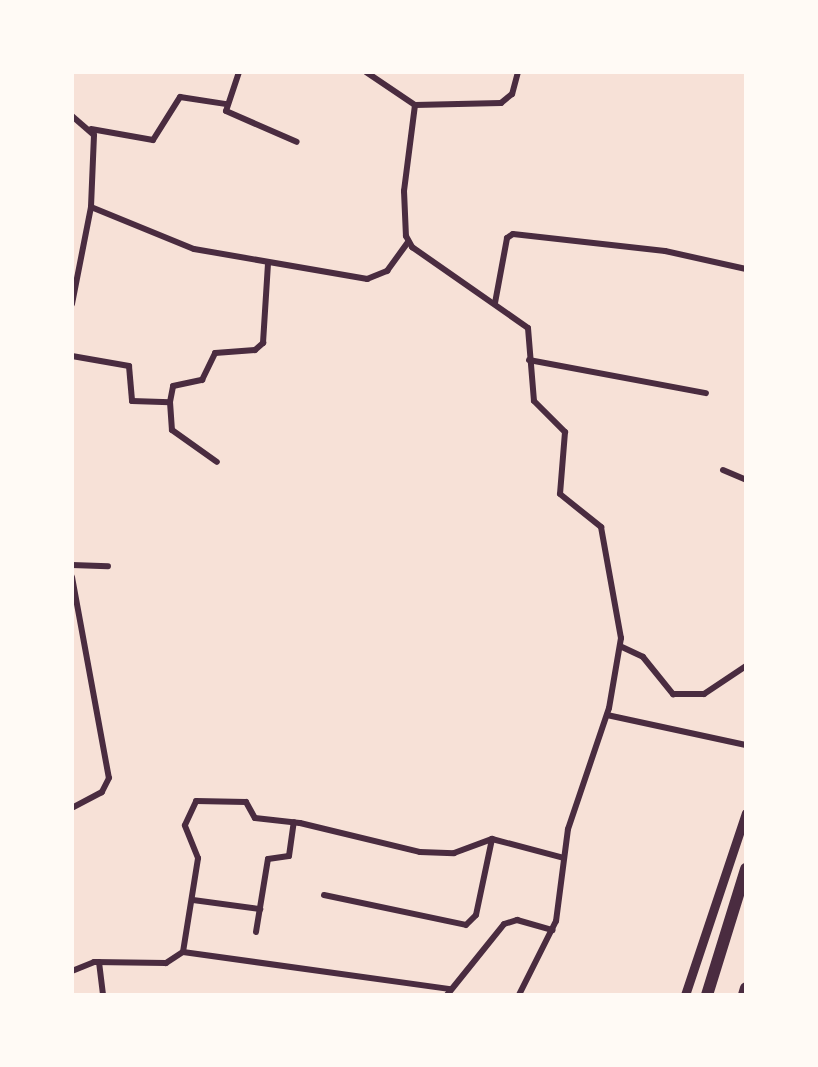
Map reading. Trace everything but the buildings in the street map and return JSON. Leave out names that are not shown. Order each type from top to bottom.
[{"type":"highway","points":[[707,995],[746,869]]},
{"type":"highway","points":[[744,995],[746,988]]},
{"type":"street","points":[[239,72],[226,104],[228,113],[297,142]]},
{"type":"street","points":[[369,73],[415,105],[501,103],[512,94],[518,72]]},
{"type":"street","points":[[72,116],[91,129],[153,140],[180,98],[226,104]]},
{"type":"street","points":[[91,207],[182,246],[268,264],[367,279],[387,271],[408,242],[404,191],[415,105]]},
{"type":"street","points":[[72,303],[91,207],[91,129]]},
{"type":"street","points":[[495,303],[507,238],[513,234],[664,251],[746,269]]},
{"type":"street","points":[[408,242],[528,328],[534,401],[564,426],[562,498],[602,528],[622,646],[607,715],[572,815],[553,930],[519,995]]},
{"type":"street","points":[[217,462],[172,430],[170,402],[175,385],[202,380],[215,353],[255,350],[263,344],[268,264]]},
{"type":"street","points":[[72,356],[129,366],[132,401],[170,402]]},
{"type":"street","points":[[529,360],[706,393]]},
{"type":"street","points":[[723,470],[746,480]]},
{"type":"street","points":[[72,565],[108,566]]},
{"type":"street","points":[[72,577],[109,778],[102,792],[72,808]]},
{"type":"street","points":[[622,646],[643,657],[674,694],[704,694],[746,666]]},
{"type":"street","points":[[607,715],[746,745]]},
{"type":"street","points":[[183,952],[198,858],[185,829],[192,802],[246,802],[253,818],[294,822],[439,853],[492,839],[564,858]]},
{"type":"street","points":[[685,995],[746,813]]},
{"type":"street","points":[[256,932],[268,859],[289,856],[294,822]]},
{"type":"street","points":[[324,895],[466,925],[476,915],[492,839]]},
{"type":"street","points":[[193,900],[260,909]]},
{"type":"street","points":[[72,971],[99,962],[160,964],[183,952],[449,992],[504,924],[518,920],[553,930]]},
{"type":"street","points":[[99,962],[103,995]]}]
